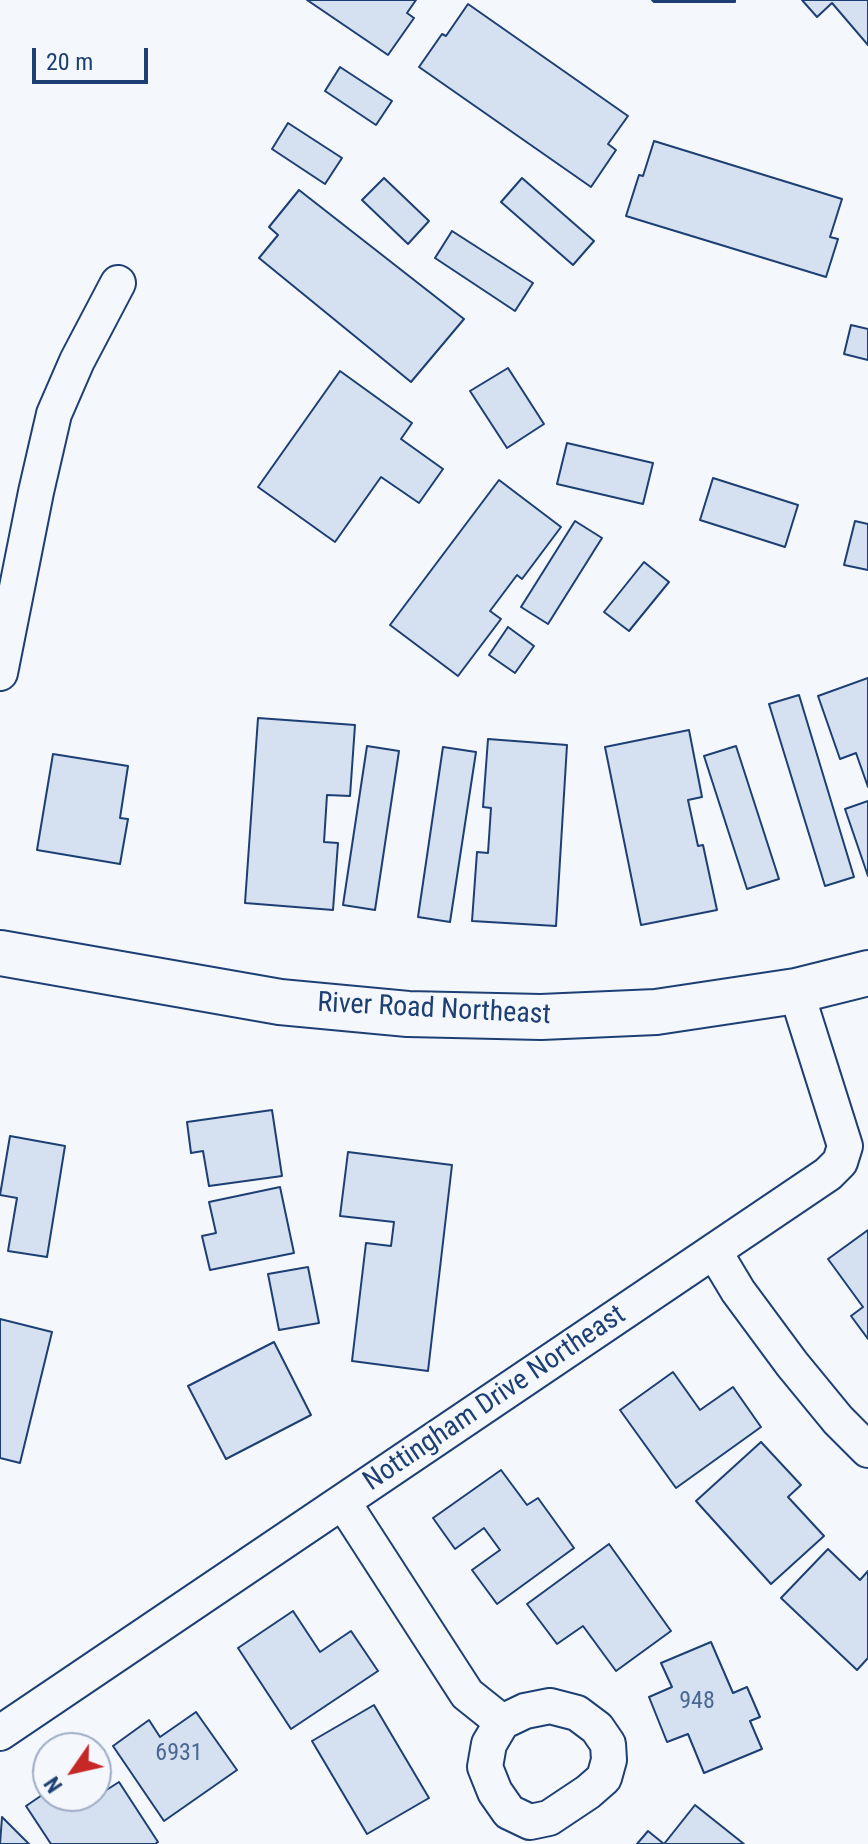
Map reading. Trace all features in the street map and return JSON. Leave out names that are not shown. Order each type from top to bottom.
[{"type":"main road","name":"River Road Northeast","points":[[0,953],[280,1002],[408,1014],[541,1017],[656,1012],[796,991],[868,973]]},
{"type":"street","points":[[0,673],[54,414],[77,361],[118,283]]},
{"type":"street","name":"Nottingham Drive Northeast","points":[[0,1733],[828,1174],[840,1162],[845,1146],[796,991]]},
{"type":"street","points":[[714,1251],[738,1291],[792,1364],[838,1420],[868,1450]]},
{"type":"street","points":[[343,1502],[467,1694],[502,1722]]},
{"type":"building","points":[[307,0],[416,0],[407,13],[414,18],[388,55]]},
{"type":"building","points":[[652,0],[735,0],[735,2],[654,2]]},
{"type":"building","points":[[802,0],[868,0],[868,45],[832,3],[817,17]]},
{"type":"building","points":[[468,4],[628,116],[608,144],[616,150],[591,187],[419,67]]},
{"type":"building","points":[[340,67],[392,101],[376,125],[325,91]]},
{"type":"building","points":[[288,123],[342,158],[325,184],[272,149]]},
{"type":"building","points":[[654,141],[842,199],[830,237],[838,239],[826,277],[626,216]]},
{"type":"building","points":[[384,178],[429,221],[408,244],[362,200]]},
{"type":"building","points":[[522,178],[594,241],[573,265],[501,202]]},
{"type":"building","points":[[299,190],[464,319],[411,382],[259,258],[278,235],[269,227]]},
{"type":"building","points":[[452,231],[533,283],[515,311],[435,258]]},
{"type":"building","points":[[851,325],[868,329],[868,360],[844,354]]},
{"type":"building","points":[[508,368],[544,424],[507,448],[470,391]]},
{"type":"building","points":[[340,371],[412,423],[401,439],[443,469],[419,503],[381,477],[335,542],[258,487]]},
{"type":"building","points":[[567,443],[653,463],[643,504],[557,484]]},
{"type":"building","points":[[713,478],[798,505],[785,547],[700,520]]},
{"type":"building","points":[[499,480],[561,527],[522,579],[517,575],[490,611],[501,619],[458,676],[390,625]]},
{"type":"building","points":[[575,521],[602,538],[548,624],[521,607]]},
{"type":"building","points":[[855,521],[868,524],[868,570],[844,565]]},
{"type":"building","points":[[644,562],[669,582],[629,631],[604,612]]},
{"type":"building","points":[[508,627],[534,646],[515,673],[489,655]]},
{"type":"building","points":[[868,678],[868,787],[856,753],[840,759],[818,696]]},
{"type":"building","points":[[799,695],[854,877],[825,886],[769,704]]},
{"type":"building","points":[[258,718],[355,725],[350,796],[327,795],[324,842],[338,843],[333,910],[245,903]]},
{"type":"building","points":[[689,730],[702,797],[688,800],[698,846],[703,845],[717,910],[641,925],[605,747]]},
{"type":"building","points":[[488,739],[567,745],[556,926],[472,921],[477,852],[488,853],[491,808],[483,807]]},
{"type":"building","points":[[367,746],[399,751],[375,910],[343,905]]},
{"type":"building","points":[[736,746],[779,879],[747,889],[704,756]]},
{"type":"building","points":[[443,747],[476,752],[450,922],[418,917]]},
{"type":"building","points":[[53,754],[128,766],[120,818],[128,819],[120,864],[37,850]]},
{"type":"building","points":[[868,801],[868,876],[845,809]]},
{"type":"building","points":[[272,1110],[282,1176],[209,1186],[203,1151],[191,1153],[187,1122]]},
{"type":"building","points":[[10,1136],[65,1146],[47,1257],[8,1251],[17,1198],[0,1195]]},
{"type":"building","points":[[348,1152],[452,1165],[428,1371],[352,1361],[366,1243],[391,1246],[394,1222],[340,1216]]},
{"type":"building","points":[[280,1187],[294,1253],[210,1270],[202,1236],[216,1233],[209,1202]]},
{"type":"building","points":[[868,1230],[868,1339],[851,1316],[863,1307],[828,1259]]},
{"type":"building","points":[[308,1267],[319,1323],[279,1330],[268,1274]]},
{"type":"building","points":[[0,1319],[52,1332],[20,1463],[0,1458]]},
{"type":"building","points":[[274,1342],[311,1415],[226,1459],[188,1386]]},
{"type":"building","points":[[673,1372],[700,1410],[733,1387],[761,1427],[676,1488],[620,1410]]},
{"type":"building","points":[[761,1442],[801,1485],[788,1497],[824,1536],[771,1584],[696,1501]]},
{"type":"building","points":[[501,1470],[527,1505],[538,1498],[574,1548],[497,1604],[472,1570],[500,1550],[484,1528],[455,1549],[433,1518]]},
{"type":"building","points":[[609,1544],[671,1631],[616,1671],[583,1626],[557,1644],[527,1604]]},
{"type":"building","points":[[828,1549],[860,1580],[868,1571],[868,1658],[857,1670],[781,1598]]},
{"type":"building","points":[[293,1611],[320,1652],[351,1631],[378,1671],[291,1729],[238,1648]]},
{"type":"building","points":[[711,1642],[733,1693],[747,1687],[760,1717],[750,1721],[762,1749],[704,1773],[688,1734],[667,1742],[649,1697],[672,1687],[661,1663]]},
{"type":"building","points":[[374,1705],[429,1798],[367,1834],[312,1741]]},
{"type":"building","points":[[196,1712],[237,1770],[164,1821],[113,1746],[149,1720],[160,1737]]},
{"type":"building","points":[[119,1782],[158,1842],[51,1844],[26,1806],[32,1802],[32,1812],[112,1812],[112,1786]]},
{"type":"building","points":[[695,1805],[744,1844],[664,1844]]},
{"type":"building","points":[[2,1817],[29,1844],[0,1844]]},
{"type":"building","points":[[648,1831],[664,1844],[637,1844]]}]
